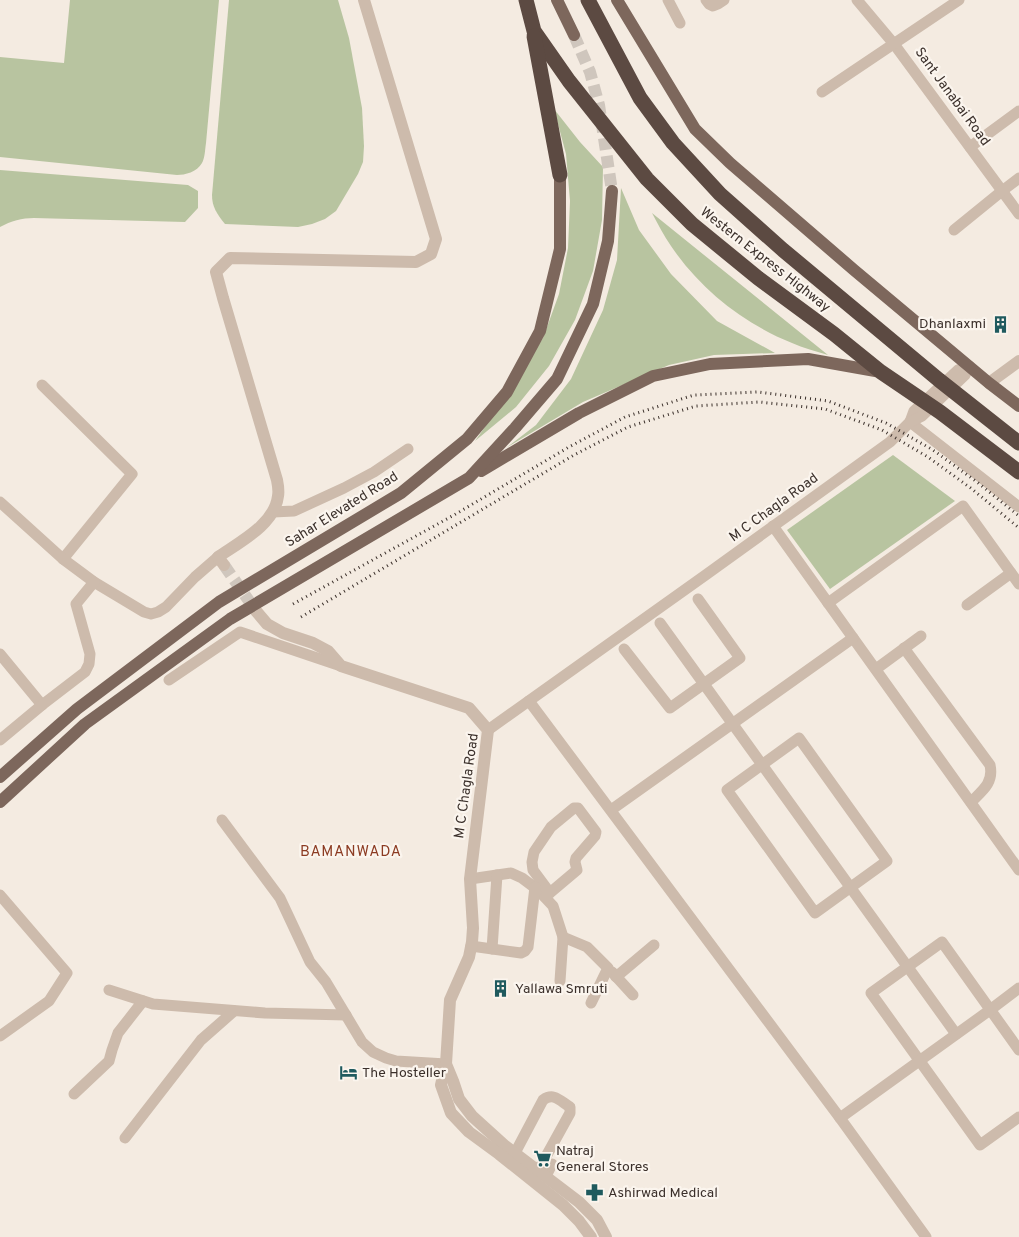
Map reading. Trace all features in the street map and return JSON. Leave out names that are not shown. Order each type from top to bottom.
[{"type":"highway","name":"Western Express Highway","points":[[526,0],[534,31],[569,81],[647,178],[686,217],[758,278],[834,334],[881,372],[921,398],[1019,472]]},
{"type":"highway","name":"Western Express Highway","points":[[588,0],[640,98],[672,143],[720,194],[783,250],[939,380],[1019,443]]},
{"type":"highway","points":[[534,31],[560,174]]},
{"type":"main road","points":[[557,0],[574,35]]},
{"type":"main road","points":[[617,0],[696,129],[743,174],[854,270],[1019,406]]},
{"type":"main road","name":"Sahar Elevated Road","points":[[0,777],[77,709],[219,602],[401,493],[467,440],[507,392],[540,331],[560,249],[560,174]]},
{"type":"main road","points":[[469,478],[557,379],[593,304],[608,241],[612,191]]},
{"type":"main road","points":[[0,802],[85,724],[230,619],[580,413],[653,376],[710,364],[808,359],[881,372]]},
{"type":"street","points":[[0,502],[63,559],[94,582],[144,612],[151,614],[166,607],[195,577],[221,561],[262,526],[274,512],[278,496],[277,480],[216,272],[230,258],[416,262],[431,254],[436,239],[364,0]]},
{"type":"street","points":[[668,0],[680,23]]},
{"type":"street","points":[[706,0],[713,6],[724,0]]},
{"type":"street","name":"Sant Janabai Road","points":[[857,0],[894,44],[1019,214]]},
{"type":"street","points":[[822,92],[958,0]]},
{"type":"street","points":[[970,148],[1019,111]]},
{"type":"street","points":[[954,230],[1019,178]]},
{"type":"street","points":[[989,383],[1019,361]]},
{"type":"street","name":"M C Chagla Road","points":[[606,1237],[596,1220],[579,1202],[542,1173],[523,1166],[515,1153],[502,1150],[464,1107],[459,1099],[446,1064],[450,1000],[469,957],[471,946],[473,928],[470,879],[488,730],[890,442],[910,422],[922,416],[965,375],[969,366]]},
{"type":"street","points":[[42,385],[132,474],[63,559]]},
{"type":"street","points":[[910,422],[1019,507]]},
{"type":"street","points":[[274,512],[294,511],[344,488],[374,472],[408,449]]},
{"type":"street","points":[[828,602],[963,506],[1019,584]]},
{"type":"street","points":[[773,526],[1019,870]]},
{"type":"street","points":[[967,605],[1011,573]]},
{"type":"street","points":[[0,740],[85,672],[89,664],[90,654],[76,604],[94,582]]},
{"type":"street","points":[[624,649],[670,708],[740,658],[698,599]]},
{"type":"street","points":[[256,611],[267,624],[283,633],[313,642],[328,651],[341,666]]},
{"type":"street","points":[[660,623],[734,723],[956,1034]]},
{"type":"street","points":[[169,680],[240,632],[469,708],[488,730]]},
{"type":"street","points":[[876,670],[921,636]]},
{"type":"street","points":[[612,810],[853,638]]},
{"type":"street","points":[[904,648],[990,766],[992,772],[989,783],[971,802]]},
{"type":"street","points":[[0,654],[42,705]]},
{"type":"street","points":[[529,701],[612,810],[926,1237]]},
{"type":"street","points":[[799,738],[887,861],[815,913],[727,790],[763,764],[799,738]]},
{"type":"street","points":[[547,895],[577,870],[576,858],[595,836],[596,832],[578,808],[574,808],[551,827],[534,852],[532,862],[533,870],[553,906],[564,937],[560,982]]},
{"type":"street","points":[[222,820],[280,898],[310,962],[326,982],[362,1042],[373,1052],[396,1061],[446,1064]]},
{"type":"street","points":[[470,879],[511,874],[522,878],[547,895]]},
{"type":"street","points":[[492,949],[497,876]]},
{"type":"street","points":[[471,946],[520,953],[525,951],[528,947],[535,887]]},
{"type":"street","points":[[0,895],[67,973],[49,1001],[2,1031]]},
{"type":"street","points":[[564,937],[586,947],[633,995]]},
{"type":"street","points":[[1019,1050],[942,942],[872,993],[980,1145],[1019,1117]]},
{"type":"street","points":[[616,977],[654,945]]},
{"type":"street","points":[[591,1003],[608,968]]},
{"type":"street","points":[[840,1118],[1019,988]]},
{"type":"street","points":[[109,990],[153,1004],[265,1014],[346,1016]]},
{"type":"street","points":[[74,1094],[109,1061],[118,1033],[144,1001]]},
{"type":"street","points":[[125,1138],[201,1040],[234,1011]]},
{"type":"street","points":[[515,1153],[543,1100],[548,1096],[553,1096],[570,1107],[570,1113],[542,1173]]},
{"type":"street","points":[[502,1150],[523,1166],[563,1205],[591,1237]]},
{"type":"street","points":[[542,1173],[552,1164]]},
{"type":"street","points":[[583,1226],[596,1220]]},
{"type":"green space","points":[[70,0],[219,0],[205,153],[202,163],[197,169],[187,174],[177,175],[0,157],[0,57],[64,63]]},
{"type":"green space","points":[[229,0],[338,0],[349,38],[362,108],[364,146],[363,162],[358,174],[336,211],[325,219],[298,227],[225,224],[215,210],[212,195]]},
{"type":"green space","points":[[554,109],[603,167],[602,220],[593,271],[575,320],[549,366],[516,407],[475,441],[543,338],[559,294],[568,248],[570,201],[566,154]]},
{"type":"green space","points":[[0,170],[188,185],[198,191],[198,208],[185,222],[34,218],[17,220],[0,227]]},
{"type":"green space","points":[[621,188],[639,230],[671,274],[717,321],[775,353],[714,355],[669,365],[583,402],[506,448],[536,425],[571,379],[603,310],[617,260]]},
{"type":"green space","points":[[652,213],[828,355],[774,335],[724,304],[695,277],[683,262],[668,242]]},
{"type":"green space","points":[[893,455],[955,501],[830,589],[787,530]]},
{"type":"tunnel","points":[[574,35],[590,72],[599,105],[612,191]]},
{"type":"tunnel","points":[[224,565],[256,611]]},
{"type":"railway","points":[[293,604],[625,417],[694,395],[758,392],[828,401],[886,423],[933,450],[1019,516]]},
{"type":"railway","points":[[301,617],[574,455],[628,427],[696,406],[759,402],[825,409],[882,430],[928,457],[972,489],[1019,528]]},
{"type":"place","name":"Dhanlaxmi","points":[[1000,324]]},
{"type":"place","name":"Yallawa Smruti","points":[[501,989]]},
{"type":"place","name":"The Hosteller","points":[[348,1073]]},
{"type":"place","name":"Natraj General Stores","points":[[542,1159]]},
{"type":"place","name":"Ashirwad Medical","points":[[594,1193]]},
{"type":"district","name":"BAMANWADA","points":[[351,852]]}]
